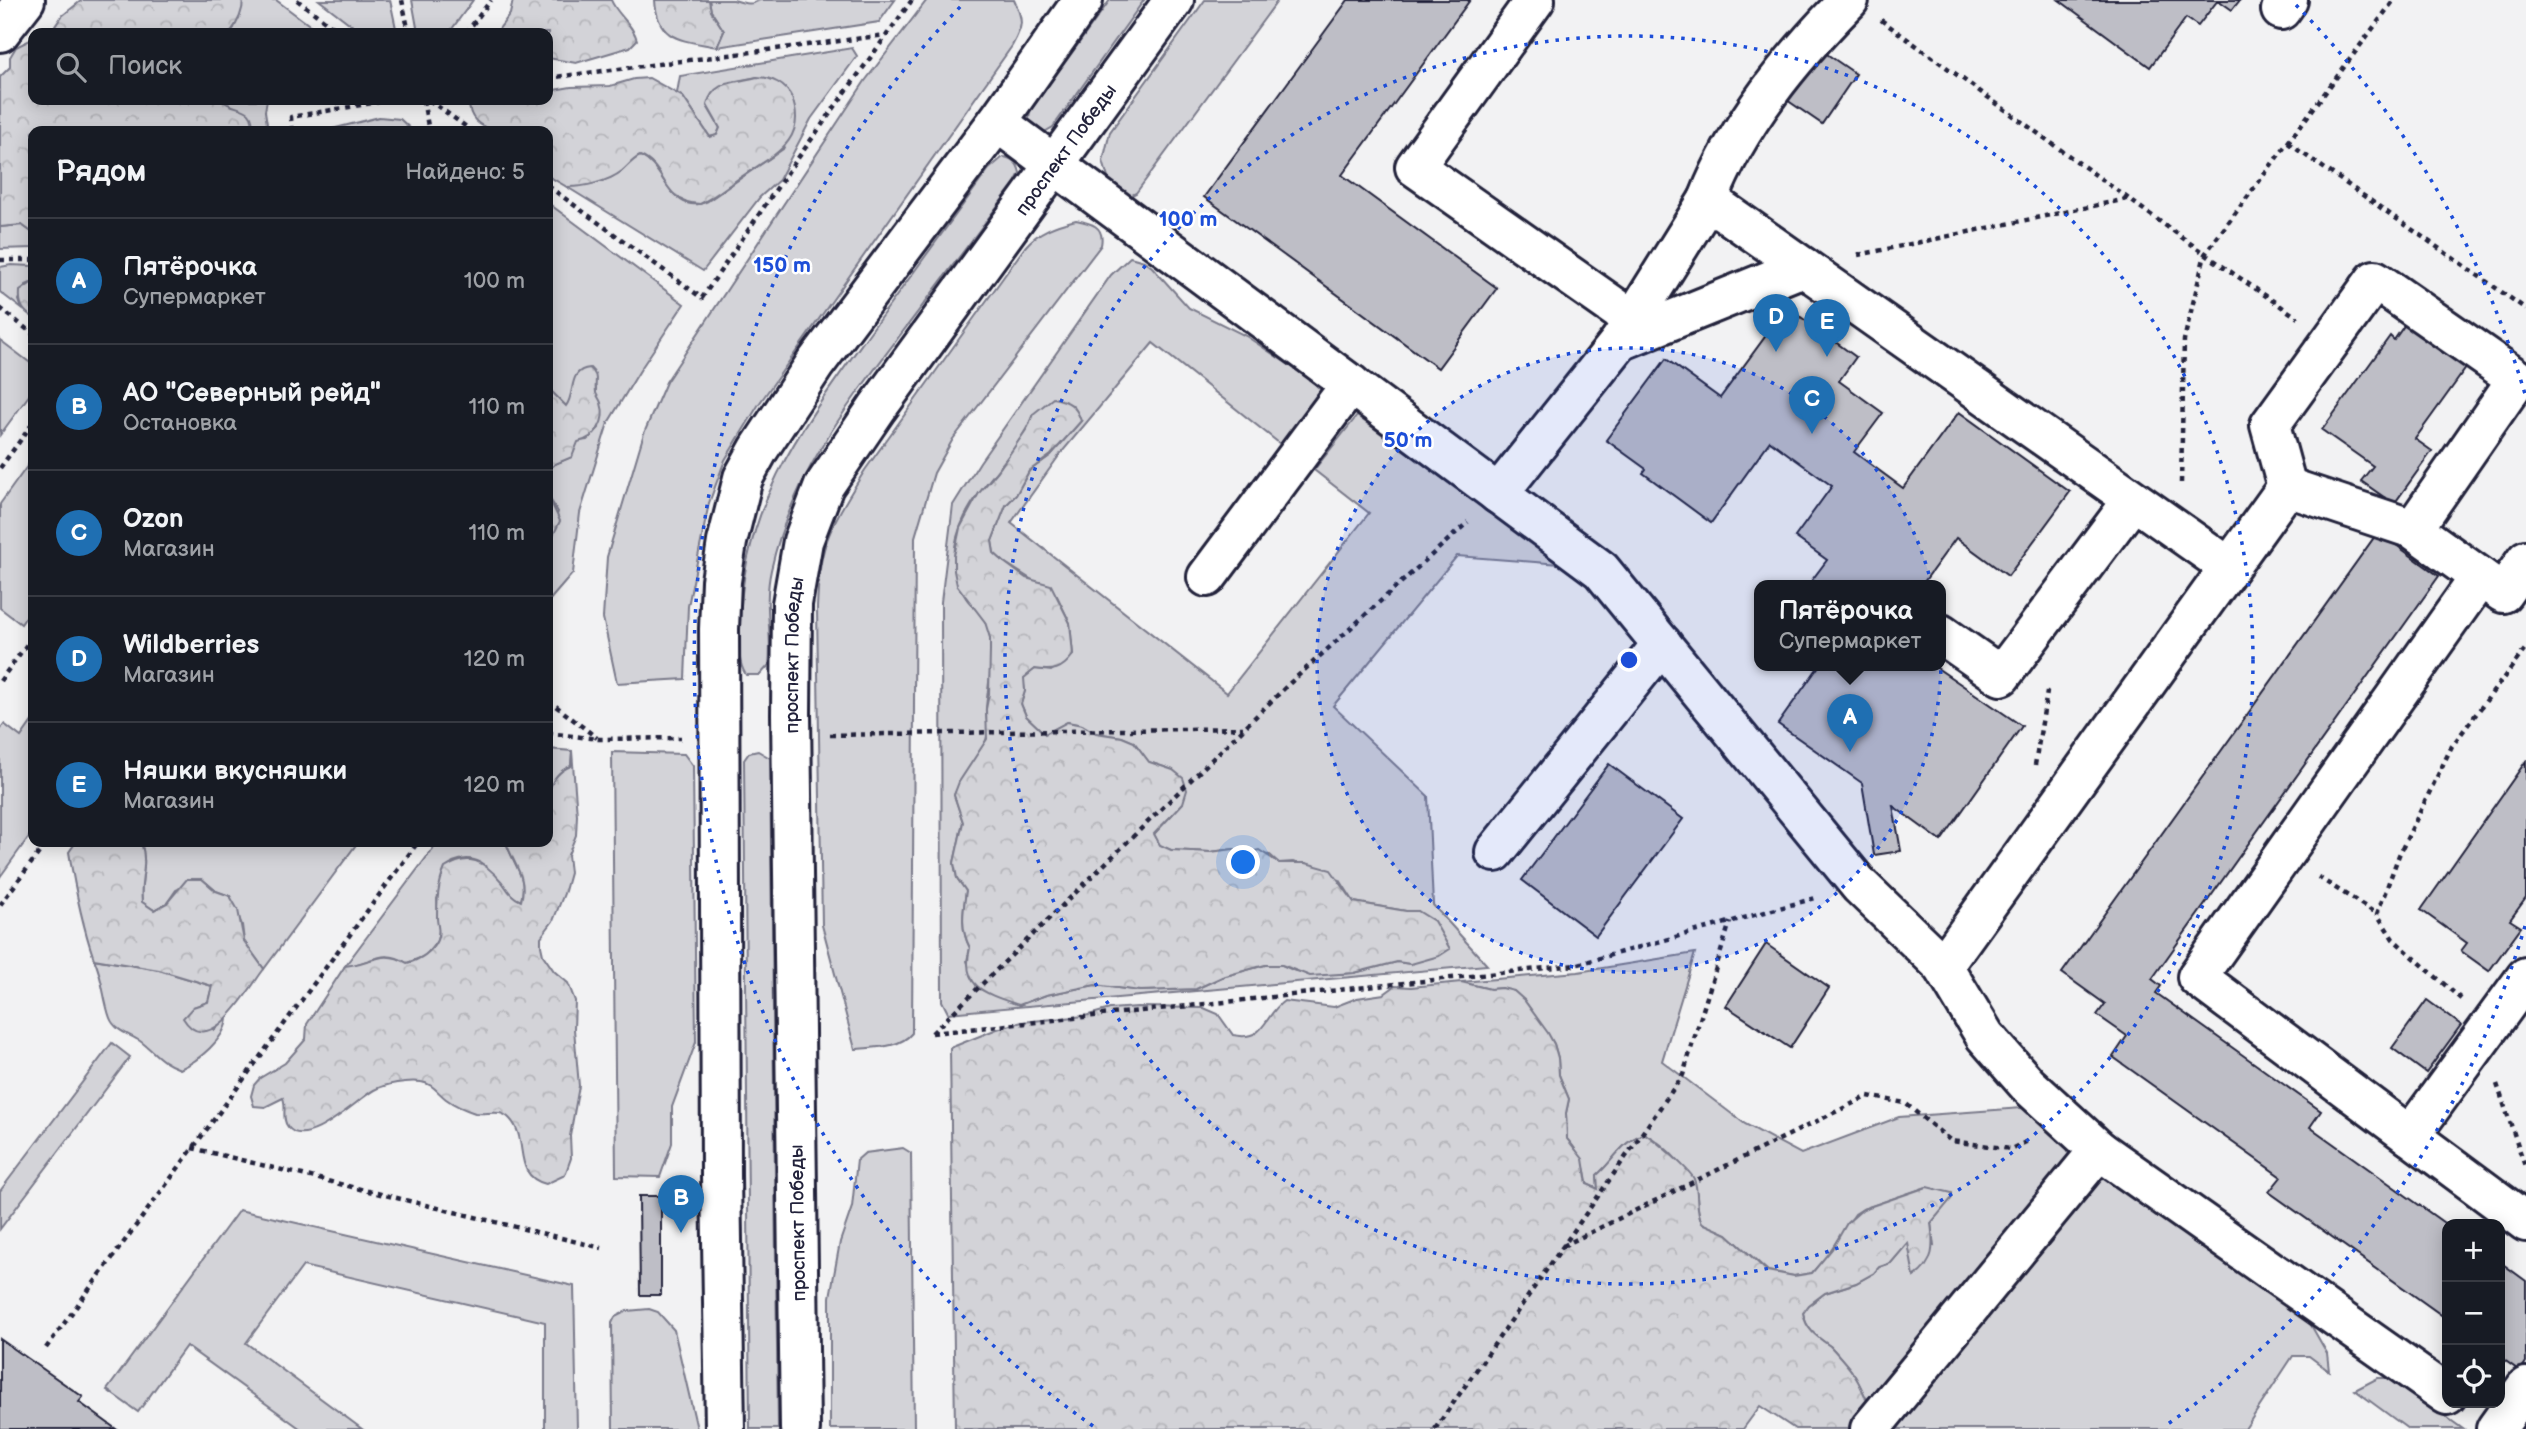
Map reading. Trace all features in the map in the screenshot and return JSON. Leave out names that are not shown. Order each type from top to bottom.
[{"type":"main road","points":[[0,32],[25,0]]},
{"type":"main road","points":[[725,1429],[718,698],[721,581],[727,542],[743,478],[780,415],[815,364],[997,122],[1083,0]]},
{"type":"main road","name":"проспект Победы","points":[[800,1429],[791,714],[792,604],[803,541],[824,486],[885,397],[1174,0]]},
{"type":"main road","points":[[1535,0],[1415,167],[1627,330]]},
{"type":"main road","points":[[1498,494],[1627,330],[1708,200],[1721,168],[1751,119],[1805,44],[1862,8]]},
{"type":"main road","points":[[997,122],[1601,570],[1860,886],[1942,965],[1985,1036],[2028,1085],[2099,1150],[2442,1391]]},
{"type":"main road","points":[[1708,200],[2229,567]]},
{"type":"main road","points":[[1627,330],[1803,267]]},
{"type":"main road","points":[[2287,487],[2270,425],[2375,280],[2521,382],[2413,529]]},
{"type":"main road","points":[[1207,577],[1351,384]]},
{"type":"main road","points":[[2287,487],[2413,529],[2504,593],[2526,560]]},
{"type":"main road","points":[[1942,965],[2287,487]]},
{"type":"main road","points":[[1946,638],[2001,676],[2133,500]]},
{"type":"main road","points":[[2480,577],[2197,977],[2526,1222]]},
{"type":"main road","points":[[1495,852],[1662,644]]},
{"type":"main road","points":[[2410,1136],[2526,977]]},
{"type":"main road","points":[[1870,1429],[2099,1150]]},
{"type":"main road","points":[[2465,1408],[2496,1429],[2526,1387]]},
{"type":"path","points":[[297,0],[334,28]]},
{"type":"path","points":[[402,0],[408,28]]},
{"type":"path","points":[[470,28],[491,0]]},
{"type":"path","points":[[553,190],[702,298],[785,176],[912,0]]},
{"type":"path","points":[[2179,532],[2184,341],[2205,254],[2394,0]]},
{"type":"path","points":[[1862,8],[2331,341]]},
{"type":"path","points":[[553,77],[887,35]]},
{"type":"path","points":[[292,126],[292,117],[361,105]]},
{"type":"path","points":[[424,105],[428,126]]},
{"type":"path","points":[[436,105],[465,126]]},
{"type":"path","points":[[2288,143],[2526,309]]},
{"type":"path","points":[[1803,267],[2128,199]]},
{"type":"path","points":[[0,260],[28,260]]},
{"type":"path","points":[[0,308],[28,330]]},
{"type":"path","points":[[0,468],[28,431]]},
{"type":"path","points":[[1498,494],[1243,728],[932,1033],[1575,965],[1860,886]]},
{"type":"path","points":[[0,681],[28,643]]},
{"type":"path","points":[[2376,914],[2399,855],[2452,746],[2526,648]]},
{"type":"path","points":[[2015,657],[2047,692],[2034,767]]},
{"type":"path","points":[[553,704],[598,739]]},
{"type":"path","points":[[826,735],[1243,728]]},
{"type":"path","points":[[553,734],[598,739],[685,737]]},
{"type":"path","points":[[0,905],[43,847]]},
{"type":"path","points":[[46,1349],[414,847]]},
{"type":"path","points":[[2284,855],[2376,914],[2393,939],[2463,1002],[2481,1038],[2526,1169]]},
{"type":"path","points":[[1436,1429],[1683,1075],[1730,922]]},
{"type":"path","points":[[1562,1247],[1868,1096],[1905,1103],[1951,1141],[2011,1149],[2068,1122]]},
{"type":"path","points":[[192,1148],[602,1248]]},
{"type":"green space","points":[[82,0],[243,0],[234,28],[54,28],[62,16]]},
{"type":"green space","points":[[243,0],[276,0],[313,28],[234,28]]},
{"type":"green space","points":[[319,0],[390,0],[396,28],[355,28]]},
{"type":"green space","points":[[412,0],[473,0],[453,28],[417,28]]},
{"type":"green space","points":[[513,0],[611,0],[637,40],[630,47],[576,63],[553,59],[553,28],[500,28],[510,14]]},
{"type":"green space","points":[[655,0],[709,0],[711,11],[724,31],[717,47],[674,37],[661,24]]},
{"type":"green space","points":[[709,0],[733,0],[749,4],[760,0],[895,0],[879,22],[717,47],[724,31],[711,11]]},
{"type":"green space","points":[[927,0],[1014,0],[1021,19],[1020,28],[1012,46],[759,404],[725,460],[709,503],[688,606],[685,679],[617,683],[603,618],[607,557],[644,433],[666,382],[865,81]]},
{"type":"green space","points":[[1110,0],[1144,0],[1053,127],[1041,134],[1028,124],[1030,111]]},
{"type":"green space","points":[[1205,0],[1278,0],[1136,193],[1128,197],[1120,193],[1108,178],[1103,161],[1110,132]]},
{"type":"green space","points":[[28,41],[28,105],[230,105],[247,112],[251,116],[252,126],[28,126],[28,229],[22,225],[0,227],[0,77],[10,67],[10,57],[16,47]]},
{"type":"green space","points":[[852,48],[857,56],[811,119],[779,180],[760,197],[703,271],[567,187],[612,177],[631,160],[640,156],[649,162],[685,203],[708,201],[783,149],[795,125],[793,100],[757,77],[726,83],[707,106],[720,128],[717,135],[710,137],[683,97],[677,93],[680,76]]},
{"type":"green space","points":[[757,77],[778,82],[792,98],[796,113],[795,127],[791,137],[774,155],[700,204],[678,197],[656,168],[640,156],[622,171],[603,181],[567,187],[553,179],[553,126],[484,126],[472,115],[469,105],[553,105],[553,90],[610,86],[649,78],[683,97],[710,137],[717,135],[720,128],[707,105],[714,91],[726,84]]},
{"type":"green space","points":[[227,105],[266,105],[267,126],[248,126]]},
{"type":"green space","points":[[379,117],[400,119],[408,126],[344,126]]},
{"type":"green space","points":[[1003,157],[1018,166],[1020,173],[1016,181],[860,389],[806,474],[780,536],[771,570],[768,595],[769,665],[760,675],[746,675],[739,650],[744,579],[752,539],[765,501],[782,465],[848,363],[989,169]]},
{"type":"green space","points":[[553,207],[684,304],[608,423],[580,513],[573,573],[553,596],[553,528],[558,512],[553,504],[553,466],[571,457],[578,441],[587,440],[599,428],[601,403],[596,396],[596,388],[571,400],[566,406],[553,393]]},
{"type":"green space","points":[[1076,220],[1092,224],[1099,230],[1101,245],[953,439],[934,473],[915,537],[912,1033],[893,1045],[855,1049],[822,925],[817,608],[824,551],[839,515],[865,470],[1025,247],[1048,229]]},
{"type":"green space","points":[[22,225],[28,229],[28,248],[0,249],[0,227]]},
{"type":"green space","points":[[1130,257],[1144,261],[1189,308],[1246,336],[1310,379],[1323,392],[1284,447],[1153,343],[1061,453],[1011,523],[1227,693],[1369,513],[1314,470],[1357,416],[1560,564],[1457,556],[1333,706],[1428,796],[1433,905],[1487,965],[948,1013],[942,1001],[941,602],[953,505],[1111,275]],"holes":[[[1033,414],[1081,421],[1051,455],[1029,471],[1016,495],[1006,505],[992,541],[994,553],[1004,562],[1057,596],[1070,623],[1073,655],[1051,671],[1035,669],[1023,678],[1025,691],[1021,704],[1026,716],[1045,734],[1068,722],[1082,725],[1095,733],[1122,737],[1134,742],[1149,762],[1173,770],[1183,803],[1154,834],[1159,845],[1171,850],[1210,852],[1234,849],[1270,855],[1279,863],[1293,862],[1340,880],[1354,902],[1418,911],[1411,964],[1397,962],[1339,974],[1295,971],[1282,965],[1265,965],[1222,977],[1196,989],[1140,991],[1095,985],[1046,995],[1019,1005],[977,988],[967,961],[970,948],[963,920],[966,891],[957,878],[954,863],[963,822],[954,795],[980,754],[987,736],[986,708],[991,643],[984,619],[959,586],[955,547],[968,510],[1025,432]]]},
{"type":"green space","points":[[28,266],[28,284],[19,300],[22,309],[0,292],[0,267]]},
{"type":"green space","points":[[28,285],[28,313],[21,303],[20,291]]},
{"type":"green space","points":[[0,340],[28,361],[28,397],[0,435]]},
{"type":"green space","points":[[590,368],[596,377],[596,393],[602,410],[601,422],[595,433],[578,442],[572,457],[553,466],[553,393],[566,406],[575,377]]},
{"type":"green space","points":[[1053,398],[1071,405],[1081,421],[1051,455],[1029,471],[1016,495],[1006,505],[992,541],[994,553],[1004,562],[1026,578],[1051,585],[1070,623],[1073,655],[1069,660],[1057,669],[1035,669],[1024,678],[1025,691],[1021,704],[1026,716],[1045,734],[1067,722],[1082,725],[1096,733],[1122,737],[1134,742],[1149,762],[1173,770],[1183,778],[1187,790],[1183,803],[1154,834],[1160,845],[1171,850],[1210,852],[1234,849],[1246,853],[1259,850],[1279,863],[1306,863],[1331,870],[1354,902],[1418,911],[1434,921],[1450,949],[1439,956],[1411,964],[1397,962],[1354,973],[1310,976],[1282,965],[1265,965],[1222,977],[1196,989],[1140,991],[1095,985],[1046,995],[1019,1005],[987,993],[973,981],[968,961],[970,948],[964,927],[966,891],[957,878],[954,863],[963,822],[954,795],[959,782],[987,739],[990,638],[985,622],[957,585],[954,556],[960,528],[979,493],[998,471],[1028,427],[1033,414]]},
{"type":"green space","points":[[28,465],[28,614],[21,624],[0,608],[0,504]]},
{"type":"green space","points":[[553,506],[560,521],[553,536]]},
{"type":"green space","points":[[4,724],[21,737],[28,727],[28,838],[0,877],[0,729]]},
{"type":"green space","points":[[553,749],[572,751],[571,766],[553,783]]},
{"type":"green space","points":[[572,751],[577,815],[576,835],[568,855],[570,873],[553,921],[541,937],[543,955],[554,971],[568,983],[575,1001],[574,1029],[579,1086],[570,1136],[571,1158],[565,1175],[546,1184],[535,1179],[528,1173],[516,1127],[510,1119],[502,1114],[475,1113],[464,1109],[425,1083],[403,1082],[374,1090],[331,1121],[306,1133],[296,1133],[288,1127],[283,1098],[265,1107],[254,1106],[251,1096],[254,1085],[260,1078],[285,1063],[306,1039],[307,1024],[345,966],[383,957],[407,963],[429,952],[439,935],[438,898],[445,868],[462,860],[476,861],[489,869],[512,895],[521,901],[523,885],[508,847],[553,847],[553,781],[571,766]]},
{"type":"green space","points":[[758,751],[770,758],[778,1429],[750,1429],[744,760],[749,753]]},
{"type":"green space","points":[[612,752],[684,754],[693,766],[696,1042],[672,1107],[672,1143],[660,1177],[616,1176]]},
{"type":"green space","points":[[72,847],[142,847],[142,902],[154,910],[167,903],[187,879],[202,879],[216,891],[230,896],[238,910],[244,941],[264,969],[227,1018],[216,1027],[204,1031],[193,1029],[183,1018],[193,1007],[208,1002],[212,986],[159,970],[94,959],[79,906],[69,852]]},
{"type":"green space","points":[[142,847],[354,847],[264,969],[244,941],[242,925],[230,896],[216,891],[202,879],[176,890],[167,903],[154,910],[142,902]]},
{"type":"green space","points":[[434,847],[508,847],[523,884],[521,901],[512,896],[484,865],[476,860],[453,862],[437,899],[437,941],[425,956],[407,963],[398,958],[383,956],[345,966]]},
{"type":"green space","points":[[1695,953],[1662,1061],[1745,1124],[1801,1154],[1899,1117],[2036,1107],[2055,1125],[2064,1139],[2070,1165],[1870,1407],[1851,1370],[1830,1346],[1809,1329],[1803,1313],[1825,1293],[1856,1283],[1879,1267],[1891,1263],[1908,1242],[1934,1246],[1931,1223],[1951,1198],[1926,1187],[1863,1209],[1855,1214],[1812,1273],[1794,1276],[1768,1271],[1727,1234],[1702,1223],[1695,1187],[1685,1169],[1661,1145],[1645,1134],[1631,1140],[1597,1175],[1598,1189],[1587,1184],[1581,1160],[1567,1139],[1566,1113],[1569,1099],[1559,1075],[1554,1044],[1524,1000],[1502,988],[1490,989],[1461,982],[1578,972]]},
{"type":"green space","points":[[94,959],[159,970],[212,986],[208,1002],[193,1007],[214,1030],[227,1019],[225,1027],[210,1048],[187,1065],[180,1069],[168,1063],[112,1022]]},
{"type":"green space","points":[[1461,982],[1514,991],[1524,1000],[1548,1033],[1554,1044],[1559,1075],[1569,1099],[1566,1113],[1567,1139],[1583,1159],[1587,1184],[1598,1189],[1597,1175],[1631,1140],[1645,1134],[1672,1155],[1694,1179],[1702,1223],[1727,1234],[1767,1271],[1794,1276],[1812,1273],[1832,1249],[1847,1223],[1863,1209],[1927,1187],[1952,1193],[1952,1198],[1931,1223],[1932,1253],[1921,1272],[1914,1277],[1908,1243],[1891,1263],[1879,1267],[1856,1283],[1825,1293],[1803,1313],[1809,1329],[1830,1346],[1851,1370],[1870,1407],[1850,1429],[1795,1429],[1760,1406],[1743,1429],[955,1429],[950,1048],[1022,1022],[1085,1016],[1110,1009],[1137,1007],[1204,1008],[1218,1014],[1233,1035],[1252,1035],[1284,1001],[1334,1007],[1357,998],[1384,994],[1395,986]]},
{"type":"green space","points":[[112,1043],[130,1057],[0,1229],[0,1191]]},
{"type":"green space","points":[[903,1148],[911,1153],[914,1429],[830,1429],[830,1297],[840,1242],[852,1207],[857,1160],[865,1153]]},
{"type":"green space","points":[[2101,1167],[2304,1313],[2327,1353],[2329,1371],[2309,1356],[2293,1356],[2245,1429],[1882,1429]]},
{"type":"green space","points":[[239,1210],[574,1286],[577,1429],[545,1429],[545,1322],[303,1266],[246,1343],[362,1429],[301,1429],[186,1346],[138,1412],[107,1390]]},
{"type":"green space","points":[[649,1309],[658,1312],[674,1330],[697,1429],[613,1429],[612,1323],[615,1317],[627,1311]]},
{"type":"green space","points":[[2378,1378],[2392,1378],[2463,1429],[2408,1429],[2355,1390]]},
{"type":"building","points":[[1348,0],[1470,0],[1342,175],[1497,288],[1438,368],[1204,197]]},
{"type":"building","points":[[2059,0],[2218,0],[2198,26],[2186,18],[2150,67]]},
{"type":"building","points":[[2218,0],[2240,0],[2232,10]]},
{"type":"building","points":[[1818,48],[1856,74],[1822,124],[1784,98]]},
{"type":"building","points":[[1787,307],[1856,357],[1839,381],[1883,413],[1854,452],[1903,488],[1959,412],[2070,492],[2008,576],[1956,538],[1925,580],[1812,580],[1827,560],[1795,537],[1832,486],[1770,441],[1711,523],[1643,473],[1646,469],[1606,440],[1666,359],[1720,398]]},
{"type":"building","points":[[2408,320],[2469,364],[2415,439],[2432,451],[2394,504],[2361,481],[2373,466],[2322,430],[2390,336],[2394,340]]},
{"type":"building","points":[[2378,532],[2439,576],[2152,979],[2161,986],[2156,993],[2321,1111],[2310,1127],[2442,1221],[2442,1315],[2269,1192],[2281,1177],[2113,1057],[2127,1036],[2097,1015],[2105,1004],[2062,973]]},
{"type":"building","points":[[1815,671],[1941,671],[2022,726],[1941,841],[1893,806],[1901,851],[1874,855],[1862,783],[1778,724]]},
{"type":"building","points":[[2526,761],[2526,898],[2510,920],[2521,927],[2489,971],[2461,951],[2467,943],[2421,910]]},
{"type":"building","points":[[1609,764],[1683,819],[1596,936],[1522,880]]},
{"type":"building","points":[[1766,944],[1829,988],[1790,1048],[1726,1006]]},
{"type":"building","points":[[2427,1000],[2461,1025],[2426,1073],[2392,1048]]},
{"type":"building","points":[[639,1196],[661,1196],[661,1295],[640,1295]]},
{"type":"building","points":[[2505,1266],[2526,1281],[2526,1362],[2520,1371],[2505,1360]]},
{"type":"building","points":[[0,1339],[83,1397],[79,1402],[116,1429],[0,1429]]},
{"type":"place","name":"Wildberries","points":[[1776,352]]},
{"type":"place","name":"Няшки вкусняшки","points":[[1827,357]]},
{"type":"place","name":"Ozon","points":[[1812,434]]},
{"type":"place","name":"Пятёрочка","points":[[1850,752]]},
{"type":"place","name":"АО \"Северный рейд\"","points":[[681,1233]]}]
